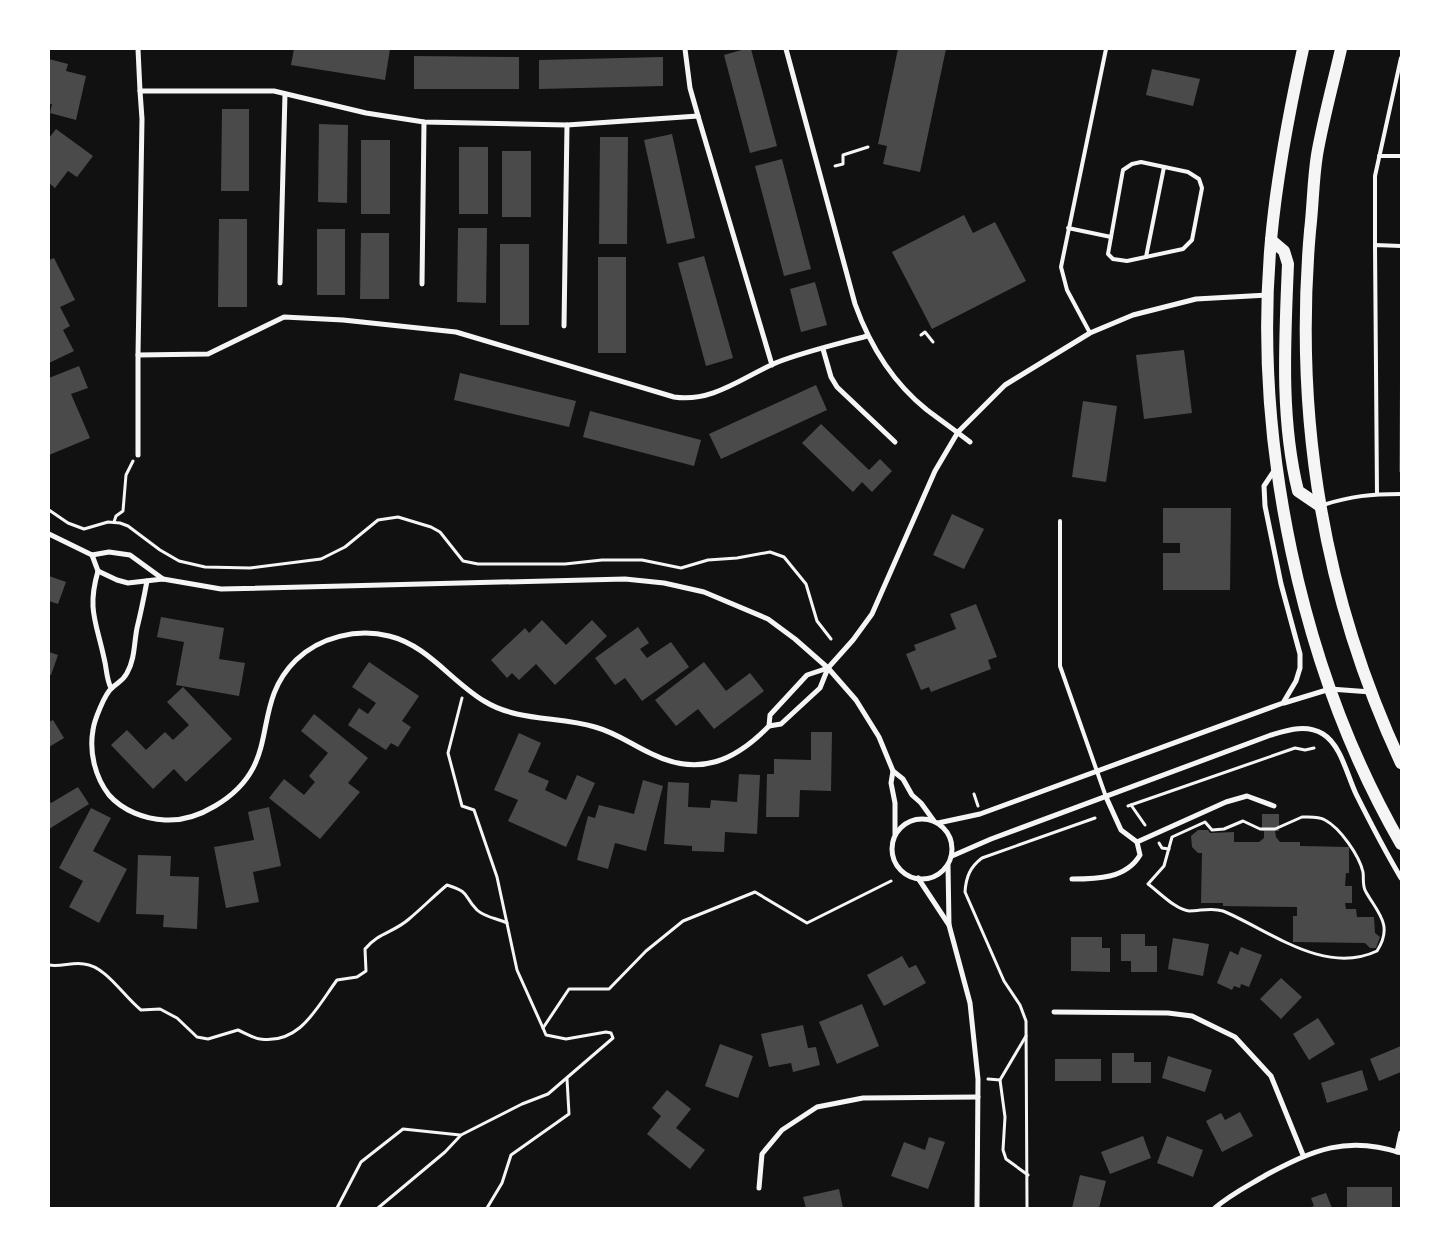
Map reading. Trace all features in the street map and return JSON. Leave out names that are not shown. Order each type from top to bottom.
[{"type":"highway","points":[[1303,49],[1288,117],[1271,240],[1267,348],[1277,466],[1292,553],[1310,629],[1330,689],[1355,754],[1401,844]]},
{"type":"highway","points":[[1341,49],[1317,156],[1305,296],[1309,433],[1320,506],[1353,643],[1401,763]]},
{"type":"highway","points":[[1271,240],[1284,251],[1288,264],[1285,373],[1293,471],[1298,491],[1320,506]]},
{"type":"street","points":[[138,49],[142,119],[138,456]]},
{"type":"street","points":[[685,49],[690,88],[772,365]]},
{"type":"street","points":[[786,49],[855,304],[867,336],[880,359],[894,377],[926,408],[970,442]]},
{"type":"street","points":[[140,91],[268,91],[366,113],[424,122],[567,125],[698,116]]},
{"type":"street","points":[[280,283],[285,94]]},
{"type":"street","points":[[422,284],[424,122]]},
{"type":"street","points":[[564,326],[567,125]]},
{"type":"street","points":[[148,581],[132,662],[121,683],[111,688],[92,730],[92,752],[98,775],[110,796],[119,804],[141,816],[170,820],[185,819],[212,808],[237,791],[246,782],[259,760],[269,707],[277,685],[298,659],[325,642],[355,633],[390,636],[414,646],[465,688],[500,709],[519,716],[594,726],[614,733],[665,760],[685,764],[700,764],[728,758],[744,749],[769,726],[780,724],[820,688],[828,668],[853,640],[872,614],[935,471],[958,432],[1005,385],[1090,333],[1125,318],[1164,305],[1196,299],[1269,296]]},
{"type":"street","points":[[138,355],[208,354],[279,318],[343,320],[451,331],[681,398],[709,395],[772,365],[867,336]]},
{"type":"street","points":[[823,348],[831,377],[837,387],[894,442]]},
{"type":"street","points":[[1277,466],[1264,486],[1265,506],[1281,584],[1300,654],[1300,668],[1293,690],[1283,703]]},
{"type":"street","points":[[49,534],[92,556],[109,552],[130,555],[163,579]]},
{"type":"street","points":[[92,556],[98,571],[92,592],[92,606],[105,660],[106,679],[111,688]]},
{"type":"street","points":[[98,571],[122,582],[163,579],[221,589],[626,579],[664,583],[704,592],[768,619],[828,668],[856,700],[874,729],[893,771],[903,779],[912,795],[950,837],[952,856],[948,865],[950,925],[970,1003],[975,1036],[978,1097],[977,1208]]},
{"type":"street","points":[[769,726],[770,715],[807,675],[828,668]]},
{"type":"street","points":[[895,834],[910,821],[919,819],[936,822],[980,814],[1283,703],[1330,689],[1371,692]]},
{"type":"street","points":[[952,856],[990,839],[1287,730],[1307,728],[1323,734],[1334,746],[1355,791],[1401,878]]},
{"type":"street","points":[[893,771],[891,783],[895,803],[895,834],[892,844],[892,855],[896,865],[903,872],[918,878],[932,877],[948,865]]},
{"type":"street","points":[[1137,842],[1233,800],[1247,796],[1274,806]]},
{"type":"street","points":[[1072,879],[1113,876],[1129,868],[1140,855],[1137,842],[1121,830],[1106,797]]},
{"type":"street","points":[[918,878],[950,925]]},
{"type":"street","points":[[1054,1012],[1168,1013],[1192,1016],[1235,1037],[1271,1076],[1303,1155]]},
{"type":"street","points":[[759,1188],[762,1154],[782,1130],[818,1107],[863,1098],[978,1097]]},
{"type":"street","points":[[1215,1208],[1245,1186],[1303,1155],[1326,1148],[1350,1146],[1376,1147],[1399,1152],[1401,1133]]},
{"type":"lane","points":[[1090,333],[1067,290],[1061,274],[1068,228],[1106,49]]},
{"type":"lane","points":[[1377,494],[1375,176],[1401,58]]},
{"type":"lane","points":[[1379,156],[1401,156]]},
{"type":"lane","points":[[1142,162],[1164,167],[1188,172],[1199,179],[1202,188],[1192,240],[1183,249],[1127,261],[1113,259],[1108,254],[1123,170],[1132,164],[1142,162]]},
{"type":"lane","points":[[1146,257],[1164,167]]},
{"type":"lane","points":[[1068,228],[1110,237]]},
{"type":"lane","points":[[1376,245],[1401,246]]},
{"type":"lane","points":[[1320,506],[1349,496],[1401,494]]},
{"type":"lane","points":[[1060,521],[1060,666],[1106,797]]},
{"type":"path","points":[[835,166],[843,164],[843,155],[868,147]]},
{"type":"path","points":[[921,335],[925,332],[933,342]]},
{"type":"path","points":[[114,522],[116,516],[123,511],[126,475],[138,456]]},
{"type":"path","points":[[49,510],[68,523],[84,529],[114,522],[128,526],[179,561],[205,567],[250,568],[321,559],[346,547],[378,520],[398,517],[431,527],[440,532],[463,560],[478,564],[565,564],[602,560],[642,560],[681,568],[708,560],[737,558],[770,552],[784,557],[806,584],[817,621],[831,639]]},
{"type":"path","points":[[378,1208],[445,1152],[461,1136],[522,1104],[548,1094],[614,1038],[611,1033],[606,1032],[566,1039],[546,1036],[517,970],[497,877],[474,810],[462,806],[448,753],[465,688]]},
{"type":"path","points":[[1145,824],[1130,806],[1295,748],[1305,750],[1314,748]]},
{"type":"path","points":[[1302,817],[1326,820],[1351,846],[1360,865],[1366,892],[1382,917],[1384,930],[1380,946],[1377,951],[1363,956],[1320,954],[1276,940],[1222,911],[1184,910],[1148,884],[1164,866],[1169,849],[1172,837],[1205,822],[1212,830],[1224,829],[1243,821],[1264,829],[1280,828],[1302,817]]},
{"type":"path","points":[[1027,1208],[1026,1021],[1020,1005],[1004,981],[965,892],[966,879],[976,862],[982,858],[1095,818]]},
{"type":"path","points":[[1158,842],[1162,848],[1169,849]]},
{"type":"path","points":[[543,1028],[569,989],[609,989],[646,951],[683,921],[755,892],[807,924],[891,881]]},
{"type":"path","points":[[49,965],[85,964],[107,975],[127,1000],[141,1010],[160,1009],[177,1018],[197,1037],[208,1039],[238,1030],[259,1039],[275,1039],[301,1029],[337,980],[357,977],[366,971],[364,950],[374,938],[394,930],[447,885],[463,890],[477,909],[487,917],[507,923]]},
{"type":"path","points":[[1027,1035],[1000,1080],[1006,1117],[1002,1150],[1006,1159],[1028,1176]]},
{"type":"path","points":[[487,1208],[502,1184],[511,1155],[569,1114],[567,1078]]},
{"type":"path","points":[[337,1208],[361,1162],[404,1129],[461,1136]]},
{"type":"building","points":[[294,49],[390,49],[385,80],[291,65]]},
{"type":"building","points":[[751,49],[777,146],[750,153],[724,55]]},
{"type":"building","points":[[898,49],[946,49],[920,172],[883,164],[887,146],[878,144]]},
{"type":"building","points":[[414,56],[519,57],[519,89],[414,89]]},
{"type":"building","points":[[663,57],[663,86],[539,89],[539,60]]},
{"type":"building","points":[[49,59],[68,64],[66,71],[86,76],[76,120],[50,113],[52,104],[49,104]]},
{"type":"building","points":[[1152,69],[1200,79],[1193,106],[1146,95]]},
{"type":"building","points":[[222,109],[249,109],[249,191],[221,191]]},
{"type":"building","points":[[319,124],[348,125],[347,203],[318,202]]},
{"type":"building","points":[[56,129],[93,156],[77,177],[68,171],[55,188],[49,183],[49,138]]},
{"type":"building","points":[[672,134],[695,238],[667,244],[644,140]]},
{"type":"building","points":[[600,137],[628,137],[627,244],[599,244]]},
{"type":"building","points":[[361,140],[390,140],[390,214],[361,214]]},
{"type":"building","points":[[459,147],[488,147],[488,214],[459,214]]},
{"type":"building","points":[[502,151],[531,151],[531,217],[502,217]]},
{"type":"building","points":[[782,159],[811,269],[784,276],[755,166]]},
{"type":"building","points":[[964,215],[973,233],[995,222],[1026,281],[932,329],[892,252]]},
{"type":"building","points":[[219,219],[247,219],[247,307],[218,307]]},
{"type":"building","points":[[458,228],[487,228],[486,303],[457,302]]},
{"type":"building","points":[[317,229],[345,229],[345,295],[317,295]]},
{"type":"building","points":[[361,233],[389,233],[389,299],[360,299]]},
{"type":"building","points":[[500,244],[529,244],[529,325],[500,325]]},
{"type":"building","points":[[704,256],[733,358],[706,366],[678,263]]},
{"type":"building","points":[[598,257],[626,257],[626,353],[598,353]]},
{"type":"building","points":[[54,258],[75,300],[60,307],[70,326],[63,330],[74,351],[49,363],[49,260]]},
{"type":"building","points":[[815,282],[827,325],[801,332],[790,289]]},
{"type":"building","points":[[1184,350],[1192,413],[1144,419],[1136,355]]},
{"type":"building","points":[[79,366],[88,388],[71,394],[90,438],[49,455],[49,378]]},
{"type":"building","points":[[460,373],[576,401],[569,427],[454,400]]},
{"type":"building","points":[[1400,381],[1401,472],[1399,472]]},
{"type":"building","points":[[816,385],[827,410],[721,459],[709,434]]},
{"type":"building","points":[[1083,401],[1117,406],[1106,482],[1072,477]]},
{"type":"building","points":[[590,411],[701,440],[694,466],[583,437]]},
{"type":"building","points":[[821,424],[869,470],[880,459],[892,471],[872,492],[862,482],[853,492],[802,443]]},
{"type":"building","points":[[1163,508],[1231,508],[1230,590],[1163,590],[1163,553],[1180,553],[1180,543],[1163,543]]},
{"type":"building","points":[[952,514],[984,529],[964,569],[933,555]]},
{"type":"building","points":[[49,576],[66,582],[58,604],[49,601]]},
{"type":"building","points":[[976,604],[997,657],[988,660],[991,669],[931,692],[929,687],[921,690],[906,654],[916,650],[914,645],[956,629],[950,614]]},
{"type":"building","points":[[161,617],[224,628],[219,659],[245,663],[239,696],[176,685],[184,642],[157,637]]},
{"type":"building","points":[[542,620],[566,645],[592,620],[607,636],[555,685],[536,664],[519,680],[512,673],[507,678],[491,660],[525,628],[529,633]]},
{"type":"building","points":[[638,627],[649,643],[640,649],[647,658],[671,642],[689,667],[642,701],[625,678],[615,685],[595,658]]},
{"type":"building","points":[[49,652],[58,655],[51,675],[49,675]]},
{"type":"building","points":[[369,662],[419,696],[402,721],[411,727],[398,747],[391,743],[386,750],[348,725],[359,708],[368,714],[376,703],[352,687]]},
{"type":"building","points":[[704,662],[726,691],[750,673],[764,691],[714,729],[698,709],[676,726],[655,700]]},
{"type":"building","points":[[183,687],[232,739],[186,782],[174,769],[153,789],[111,745],[127,730],[146,750],[165,732],[173,740],[189,725],[167,702]]},
{"type":"building","points":[[314,714],[368,758],[348,783],[360,792],[320,839],[269,798],[284,779],[304,795],[315,782],[309,776],[328,753],[301,731]]},
{"type":"building","points":[[53,720],[64,738],[49,747],[49,722]]},
{"type":"building","points":[[811,732],[832,732],[831,791],[800,790],[799,817],[766,817],[767,774],[774,774],[774,759],[811,760]]},
{"type":"building","points":[[519,733],[541,743],[528,772],[549,781],[545,790],[566,800],[577,775],[595,783],[566,847],[508,821],[518,800],[494,790]]},
{"type":"building","points":[[739,774],[760,775],[757,834],[725,832],[724,852],[692,851],[692,846],[664,844],[668,782],[689,783],[688,807],[710,808],[711,800],[737,802]]},
{"type":"building","points":[[643,780],[663,786],[646,851],[615,843],[608,869],[577,860],[588,816],[595,818],[599,805],[634,814]]},
{"type":"building","points":[[78,787],[89,804],[49,829],[49,800],[51,803]]},
{"type":"building","points":[[269,807],[281,866],[253,872],[259,902],[226,908],[214,847],[254,840],[248,812]]},
{"type":"building","points":[[91,808],[111,818],[93,851],[127,869],[99,923],[69,907],[83,881],[59,868]]},
{"type":"building","points":[[1262,814],[1279,814],[1279,831],[1275,831],[1276,837],[1280,842],[1300,842],[1300,846],[1349,847],[1349,873],[1346,873],[1345,886],[1352,886],[1352,903],[1345,903],[1346,909],[1356,909],[1357,917],[1374,917],[1375,933],[1380,937],[1376,948],[1370,948],[1365,943],[1293,942],[1293,916],[1297,916],[1297,907],[1223,906],[1223,903],[1201,903],[1202,853],[1198,853],[1192,847],[1191,836],[1198,830],[1208,830],[1210,833],[1234,832],[1234,842],[1259,842],[1264,838]]},
{"type":"building","points":[[138,855],[171,856],[170,876],[199,877],[197,929],[163,927],[164,915],[136,914]]},
{"type":"building","points":[[1121,934],[1145,934],[1145,946],[1157,946],[1157,972],[1131,972],[1131,961],[1121,961]]},
{"type":"building","points":[[1071,937],[1102,937],[1102,948],[1110,948],[1110,972],[1071,971]]},
{"type":"building","points":[[1173,938],[1209,944],[1203,976],[1168,969]]},
{"type":"building","points":[[1241,947],[1262,955],[1249,987],[1241,984],[1240,988],[1234,986],[1232,990],[1217,983],[1230,951],[1238,955]]},
{"type":"building","points":[[902,956],[909,968],[916,965],[926,983],[884,1006],[867,975]]},
{"type":"building","points":[[1281,978],[1302,997],[1281,1019],[1260,999]]},
{"type":"building","points":[[862,1004],[879,1046],[837,1064],[819,1022]]},
{"type":"building","points":[[1318,1018],[1335,1044],[1309,1060],[1293,1034]]},
{"type":"building","points":[[803,1025],[808,1048],[816,1047],[820,1065],[793,1072],[791,1063],[769,1067],[761,1034]]},
{"type":"building","points":[[720,1044],[753,1056],[738,1098],[705,1086]]},
{"type":"building","points":[[1401,1046],[1401,1072],[1379,1081],[1370,1059]]},
{"type":"building","points":[[1112,1053],[1134,1053],[1134,1062],[1151,1062],[1151,1083],[1112,1083]]},
{"type":"building","points":[[1168,1056],[1212,1070],[1205,1092],[1162,1078]]},
{"type":"building","points":[[1055,1059],[1101,1059],[1101,1081],[1055,1081]]},
{"type":"building","points":[[1362,1070],[1368,1090],[1327,1103],[1321,1083]]},
{"type":"building","points":[[667,1090],[691,1109],[676,1128],[705,1150],[690,1169],[647,1134],[661,1116],[652,1108]]},
{"type":"building","points":[[1240,1112],[1253,1136],[1222,1152],[1206,1121],[1221,1113],[1225,1120]]},
{"type":"building","points":[[1143,1136],[1151,1158],[1110,1174],[1101,1152]]},
{"type":"building","points":[[1167,1136],[1203,1150],[1193,1177],[1157,1163]]},
{"type":"building","points":[[929,1137],[945,1142],[928,1189],[891,1176],[904,1142],[925,1150]]},
{"type":"building","points":[[1080,1175],[1106,1181],[1099,1208],[1072,1208]]},
{"type":"building","points":[[1347,1187],[1392,1187],[1392,1208],[1347,1208]]},
{"type":"building","points":[[839,1189],[843,1208],[806,1208],[803,1197]]},
{"type":"building","points":[[1326,1193],[1332,1208],[1307,1208],[1314,1206],[1311,1198]]}]
